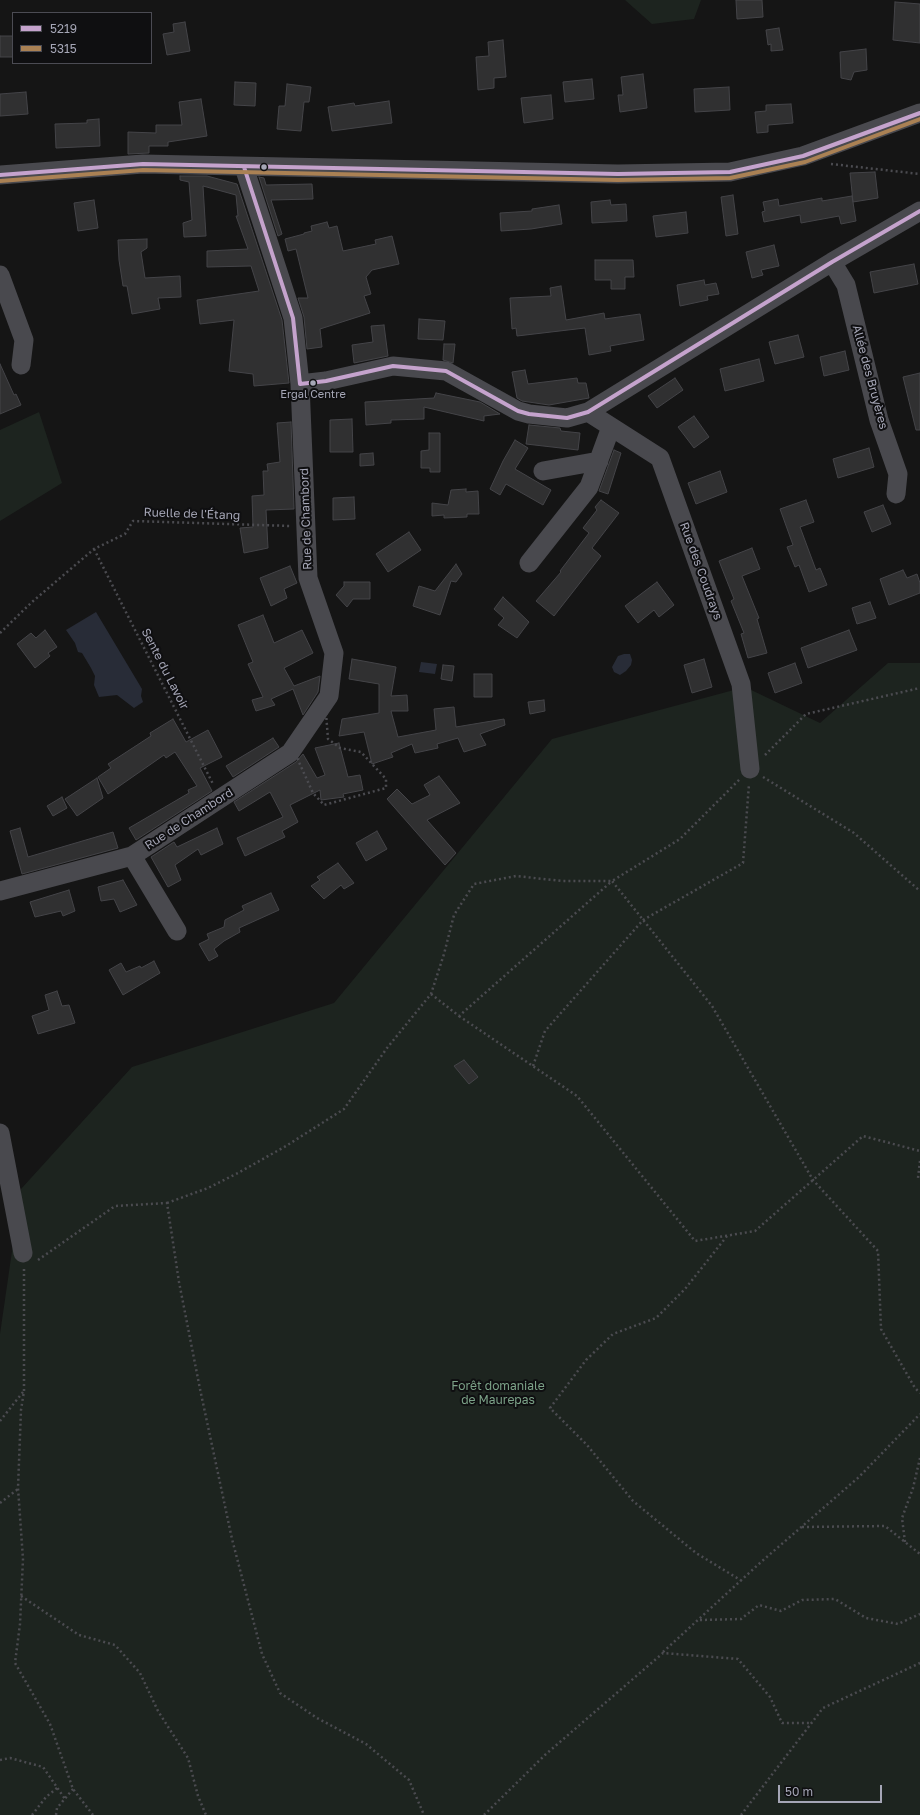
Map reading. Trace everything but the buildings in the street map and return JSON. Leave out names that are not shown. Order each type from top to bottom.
[{"type":"street","points":[[0,175],[143,164],[618,174],[730,172],[802,156],[920,113]]},
{"type":"street","name":"Rue de Chambord","points":[[0,891],[132,856],[290,753],[330,696],[334,653],[308,578],[300,384],[293,318],[244,167]]},
{"type":"street","points":[[300,384],[326,381],[393,366],[446,371],[518,411],[529,414],[567,418],[588,412],[832,262],[920,211]]},
{"type":"street","name":"Allée des Bruyères","points":[[832,262],[846,285],[879,420],[898,474],[896,494]]},
{"type":"street","points":[[0,275],[24,340],[21,365]]},
{"type":"street","name":"Rue des Coudrays","points":[[588,412],[660,458],[741,684],[750,769]]},
{"type":"street","points":[[529,563],[589,487],[611,427]]},
{"type":"street","points":[[543,471],[599,461]]},
{"type":"street","points":[[132,856],[177,931]]},
{"type":"street","points":[[0,1133],[29,1262]]},
{"type":"path","points":[[826,163],[920,174]]},
{"type":"path","name":"Ruelle de l'Étang","points":[[0,633],[32,602],[94,549],[126,534],[133,521],[247,526],[307,525]]},
{"type":"path","name":"Sente du Lavoir","points":[[94,549],[220,798]]},
{"type":"path","points":[[459,1016],[612,881],[680,839],[806,714],[920,688]]},
{"type":"path","points":[[313,793],[324,805],[386,788],[386,779],[360,752],[340,748]]},
{"type":"path","points":[[750,769],[854,833],[920,891]]},
{"type":"path","points":[[533,1066],[545,1031],[643,920],[743,863],[750,769]]},
{"type":"path","points":[[93,1815],[73,1789],[50,1724],[15,1663],[23,1559],[18,1488],[20,1410],[24,1391],[29,1262],[115,1206],[167,1203],[208,1188],[286,1146],[344,1109],[387,1048],[431,994],[454,916],[474,884],[516,876],[562,881],[612,881]]},
{"type":"path","points":[[612,881],[712,1006],[813,1180],[878,1251],[881,1329],[915,1388],[920,1393]]},
{"type":"path","points":[[431,994],[459,1016],[577,1096],[695,1242],[755,1231],[863,1136],[920,1151]]},
{"type":"path","points":[[920,1161],[918,1178],[920,1180]]},
{"type":"path","points":[[167,1203],[179,1282],[200,1389],[232,1539],[262,1654],[280,1693],[317,1718],[366,1744],[409,1780],[424,1815]]},
{"type":"path","points":[[727,1236],[685,1288],[656,1318],[613,1334],[586,1360],[550,1408],[587,1445],[633,1501],[696,1553],[742,1580]]},
{"type":"path","points":[[0,1421],[24,1391]]},
{"type":"path","points":[[484,1815],[546,1754],[663,1653],[801,1527],[859,1477],[920,1414]]},
{"type":"path","points":[[905,1542],[902,1518],[913,1488],[920,1458]]},
{"type":"path","points":[[0,1503],[18,1488]]},
{"type":"path","points":[[801,1527],[885,1526],[920,1554]]},
{"type":"path","points":[[21,1596],[79,1635],[115,1644],[140,1673],[158,1711],[188,1758],[198,1796],[206,1815]]},
{"type":"path","points":[[699,1620],[741,1619],[759,1605],[781,1610],[802,1600],[835,1599],[866,1618],[898,1624],[920,1614]]},
{"type":"path","points":[[663,1653],[738,1659],[770,1697],[782,1723],[812,1723]]},
{"type":"path","points":[[741,1815],[823,1708],[920,1663]]},
{"type":"path","points":[[0,1760],[10,1758],[43,1767],[65,1799]]},
{"type":"path","points":[[32,1815],[46,1797],[57,1788]]},
{"type":"path","points":[[56,1815],[57,1808],[73,1789]]},
{"type":"green space","points":[[625,0],[701,0],[694,19],[652,24]]},
{"type":"green space","points":[[39,412],[62,483],[0,521],[0,430]]},
{"type":"green space","name":"Forêt domaniale de Maurepas","points":[[888,663],[920,663],[920,1815],[0,1815],[0,1334],[21,1189],[132,1067],[334,1003],[552,739],[745,687],[820,723]]},
{"type":"shaded area","points":[[96,612],[142,689],[141,696],[143,702],[134,708],[117,695],[99,697],[94,685],[95,676],[82,653],[78,652],[75,643],[66,630]]},
{"type":"shaded area","points":[[630,654],[632,660],[631,665],[620,675],[614,672],[612,667],[618,656]]},
{"type":"shaded area","points":[[421,662],[437,664],[435,674],[419,672]]},
{"type":"transit line","name":"5219","points":[[0,175],[143,164],[618,174],[730,172],[803,156],[920,113]]},
{"type":"transit line","name":"5315","points":[[0,181],[143,170],[618,180],[730,178],[805,162],[920,119]]},
{"type":"transit line","name":"5219","points":[[244,167],[293,318],[300,384]]},
{"type":"transit line","name":"5219","points":[[300,384],[326,381],[393,366],[446,371],[518,411],[529,414],[567,418],[588,412],[832,262],[920,211]]},
{"type":"place","name":"Ergal Centre","points":[[313,383]]}]
